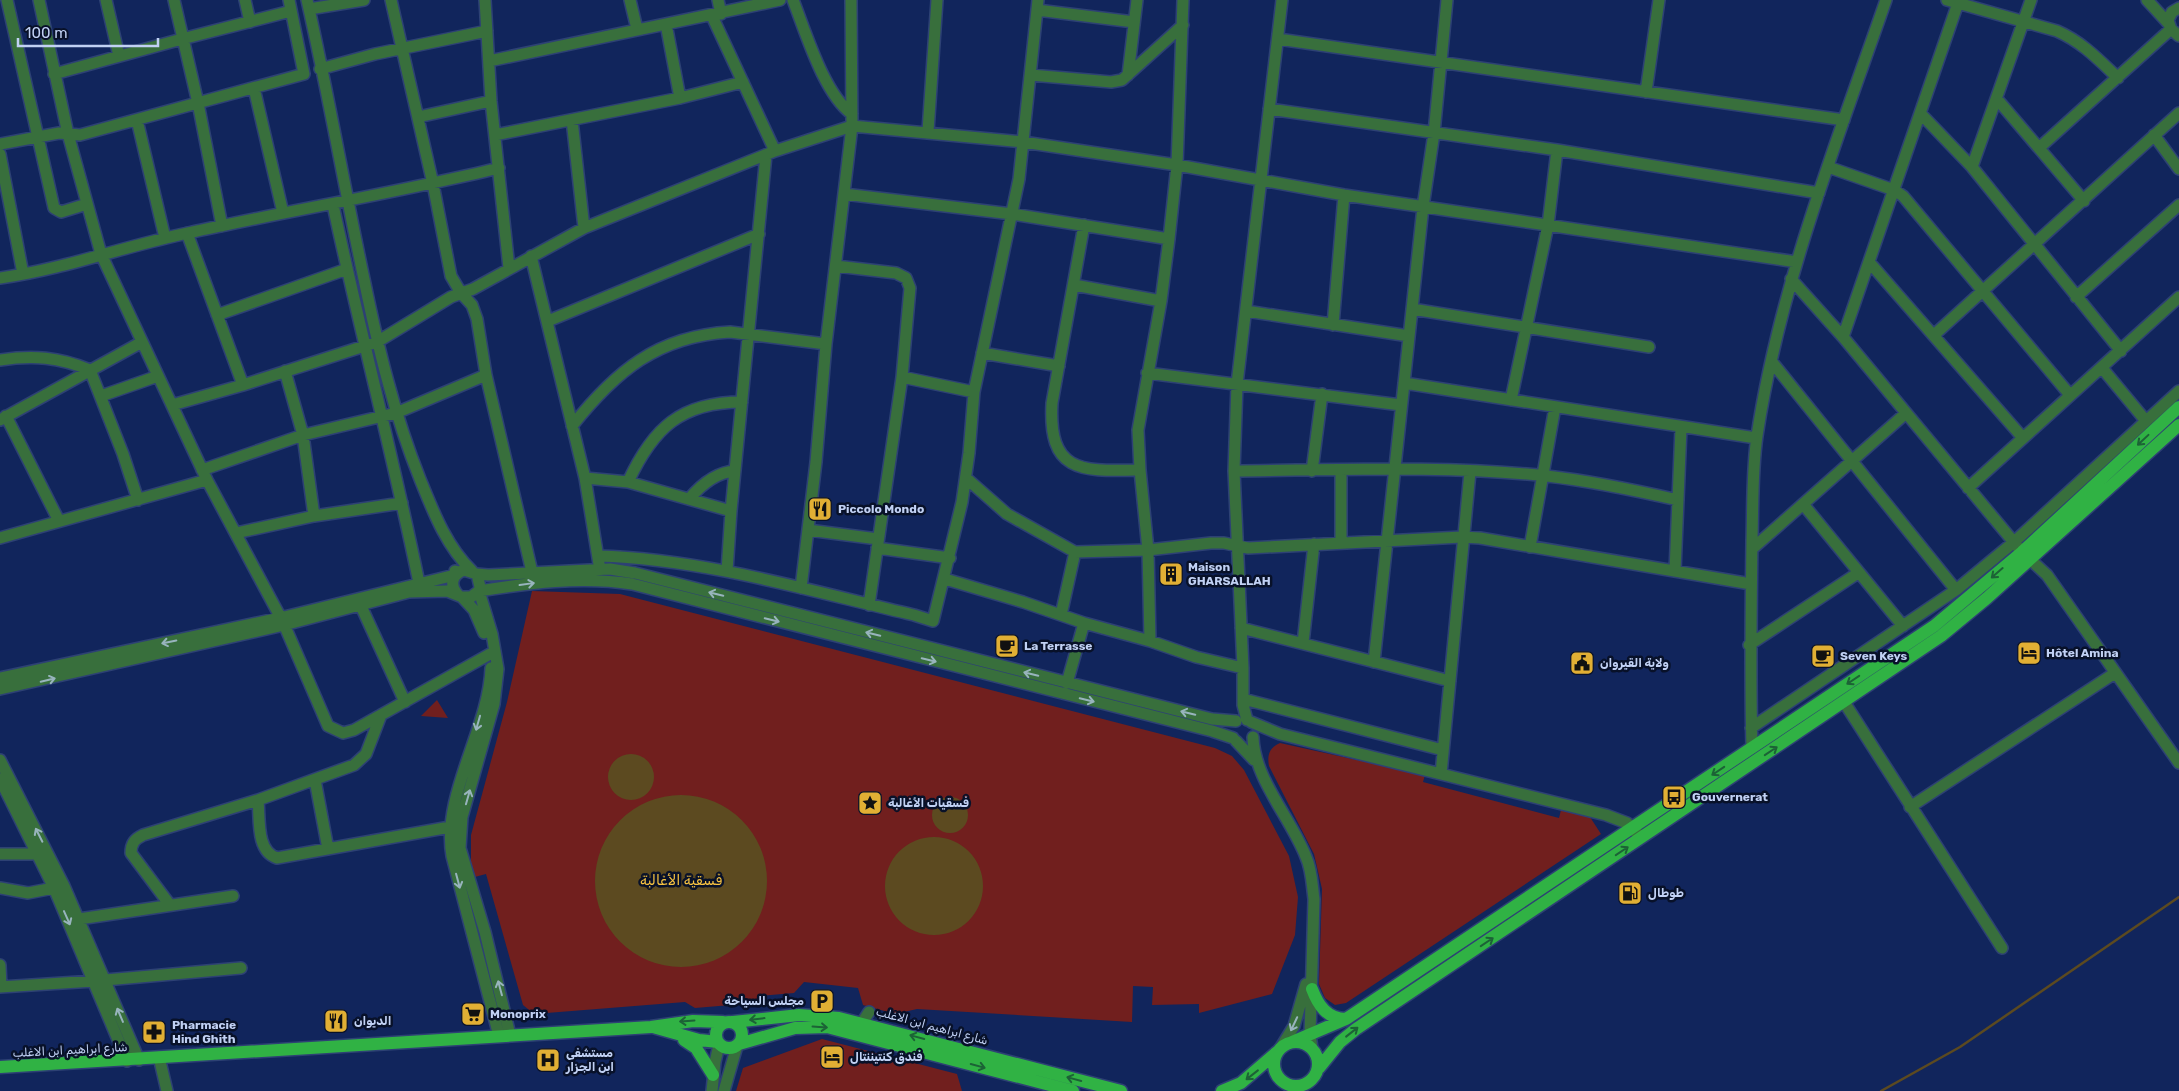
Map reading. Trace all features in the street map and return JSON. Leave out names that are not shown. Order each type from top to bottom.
[{"type":"main road","points":[[1222,1091],[1241,1083],[1279,1050],[1292,1042],[1346,1019],[1637,833],[1743,770],[1941,636],[2022,551],[2179,407]]},
{"type":"main road","points":[[1279,1050],[1274,1059],[1280,1090],[1307,1084],[1340,1042],[1356,1029],[1637,833],[1736,759],[1934,626],[2022,551],[2179,425]]},
{"type":"main road","points":[[1736,759],[1743,770]]},
{"type":"main road","points":[[1312,989],[1326,1013],[1346,1019]]},
{"type":"main road","name":"شارع ابراهيم ابن الاغلب","points":[[0,1067],[505,1036],[651,1026],[693,1021],[728,1022],[799,1015],[820,1015],[866,1017],[1121,1091]]},
{"type":"main road","points":[[718,1043],[716,1029],[728,1022],[742,1032],[738,1045]]},
{"type":"main road","points":[[651,1026],[718,1043],[728,1048],[795,1028],[827,1027],[1073,1091]]},
{"type":"main road","points":[[673,1033],[696,1048],[713,1075]]},
{"type":"main road","points":[[1292,1042],[1306,1044],[1312,1048],[1319,1061],[1313,1091]]},
{"type":"main road","points":[[1276,1073],[1285,1084],[1300,1087]]},
{"type":"street","points":[[8,0],[54,208],[61,212],[87,204]]},
{"type":"street","points":[[39,0],[68,134],[102,254],[204,475],[282,621],[328,726],[339,732],[348,733],[490,654]]},
{"type":"street","points":[[106,0],[119,56]]},
{"type":"street","points":[[174,0],[198,103],[222,226]]},
{"type":"street","points":[[245,0],[250,22]]},
{"type":"street","points":[[364,0],[308,4],[320,69],[377,342],[396,413],[428,500],[451,547],[474,572],[480,582],[479,591],[496,651],[498,669],[494,704],[455,828]]},
{"type":"street","points":[[391,0],[433,184],[451,276],[475,312],[486,375],[532,572]]},
{"type":"street","points":[[485,0],[491,101],[509,268]]},
{"type":"street","points":[[630,0],[637,29]]},
{"type":"street","points":[[718,0],[717,15],[770,153],[759,234],[731,511],[727,571]]},
{"type":"street","points":[[489,61],[637,29],[717,15],[780,0]]},
{"type":"street","points":[[793,0],[826,79],[852,120]]},
{"type":"street","points":[[802,588],[826,344],[852,120],[851,0]]},
{"type":"street","points":[[928,132],[937,0]]},
{"type":"street","points":[[1128,75],[1137,0]]},
{"type":"street","points":[[1150,641],[1148,550],[1138,430],[1161,301],[1169,239],[1176,165],[1183,0]]},
{"type":"street","points":[[1243,721],[1243,668],[1234,471],[1237,384],[1282,0]]},
{"type":"street","points":[[1374,662],[1423,206],[1434,133],[1447,0]]},
{"type":"street","points":[[1646,92],[1659,0]]},
{"type":"street","points":[[1752,748],[1749,645],[1756,438],[1772,362],[1797,262],[1886,0]]},
{"type":"street","points":[[1972,167],[2030,0]]},
{"type":"street","points":[[2147,0],[2175,31]]},
{"type":"street","points":[[1843,336],[1870,263],[1920,114],[1953,2],[2057,30],[2080,42],[2118,78]]},
{"type":"street","points":[[598,556],[640,558],[727,571],[933,621],[950,558],[966,478],[974,392],[1012,214],[1024,142],[1038,5],[1134,22]]},
{"type":"street","points":[[0,144],[60,133],[80,135],[304,74],[290,6],[250,22],[54,74]]},
{"type":"street","points":[[2175,31],[2169,15],[2179,8]]},
{"type":"street","points":[[666,24],[680,98]]},
{"type":"street","points":[[1031,75],[1111,82],[1122,80],[1183,25]]},
{"type":"street","points":[[320,69],[375,54],[403,50],[487,31]]},
{"type":"street","points":[[2039,148],[2118,78],[2175,31]]},
{"type":"street","points":[[1278,39],[1844,120]]},
{"type":"street","points":[[495,134],[680,98],[743,82]]},
{"type":"street","points":[[254,88],[284,213]]},
{"type":"street","points":[[1997,99],[2084,201]]},
{"type":"street","points":[[418,117],[491,101]]},
{"type":"street","points":[[1270,109],[1557,150],[1819,193]]},
{"type":"street","points":[[1934,335],[2179,113]]},
{"type":"street","points":[[1920,114],[1972,167],[2034,246],[2121,351]]},
{"type":"street","points":[[137,120],[165,238]]},
{"type":"street","points":[[572,120],[584,228]]},
{"type":"street","points":[[172,405],[243,385],[377,342],[461,293],[473,289],[584,228],[852,120],[928,132],[1024,142],[1176,165],[1344,195],[1797,262]]},
{"type":"street","points":[[2154,135],[2179,169]]},
{"type":"street","points":[[1511,400],[1548,225],[1557,150]]},
{"type":"street","points":[[0,154],[3,189],[23,274]]},
{"type":"street","points":[[1828,167],[1894,190],[1912,205],[2070,395]]},
{"type":"street","points":[[0,278],[60,267],[102,254],[187,233],[333,205],[499,168]]},
{"type":"street","points":[[844,194],[1012,214],[1169,239]]},
{"type":"street","points":[[1332,325],[1344,195]]},
{"type":"street","points":[[333,205],[419,583]]},
{"type":"street","points":[[2076,297],[2179,205]]},
{"type":"street","points":[[1084,226],[1052,403],[1051,424],[1057,449],[1074,463],[1087,469],[1140,470]]},
{"type":"street","points":[[187,233],[243,385]]},
{"type":"street","points":[[548,321],[759,234]]},
{"type":"street","points":[[531,256],[585,478],[600,575]]},
{"type":"street","points":[[1870,263],[2023,438]]},
{"type":"street","points":[[836,266],[896,273],[906,278],[910,283],[902,377],[869,605]]},
{"type":"street","points":[[218,315],[347,269]]},
{"type":"street","points":[[1792,279],[1843,336],[2022,551],[2047,575],[2179,763]]},
{"type":"street","points":[[1074,285],[1161,301]]},
{"type":"street","points":[[1968,488],[2179,297]]},
{"type":"street","points":[[1412,309],[1649,347]]},
{"type":"street","points":[[1246,311],[1409,336]]},
{"type":"street","points":[[572,426],[608,384],[629,366],[652,351],[674,342],[730,332],[826,344]]},
{"type":"street","points":[[59,521],[3,418],[142,342]]},
{"type":"street","points":[[982,353],[1059,366]]},
{"type":"street","points":[[0,360],[38,356],[50,357],[90,370],[138,500]]},
{"type":"street","points":[[1772,362],[1956,590]]},
{"type":"street","points":[[2102,368],[2146,422]]},
{"type":"street","points":[[285,371],[303,436],[314,516]]},
{"type":"street","points":[[1147,373],[1322,394],[1401,406]]},
{"type":"street","points":[[0,538],[138,500],[303,436],[396,413],[486,375]]},
{"type":"street","points":[[101,396],[158,376]]},
{"type":"street","points":[[902,377],[974,392]]},
{"type":"street","points":[[1404,383],[1681,428],[1756,438]]},
{"type":"street","points":[[1752,728],[1956,590],[2022,551],[2146,422],[2179,391]]},
{"type":"street","points":[[1312,470],[1322,394]]},
{"type":"street","points":[[628,482],[648,445],[660,430],[672,421],[717,403],[742,402]]},
{"type":"street","points":[[1530,547],[1555,407]]},
{"type":"street","points":[[1752,549],[1906,414]]},
{"type":"street","points":[[1675,571],[1681,428]]},
{"type":"street","points":[[1234,471],[1394,469],[1544,476],[1629,489],[1678,500]]},
{"type":"street","points":[[1341,470],[1341,543]]},
{"type":"street","points":[[689,499],[704,483],[728,471],[735,471]]},
{"type":"street","points":[[1441,774],[1462,537],[1470,472]]},
{"type":"street","points":[[585,478],[628,482],[731,511]]},
{"type":"street","points":[[966,478],[1007,514],[1075,552],[1148,550],[1211,543],[1238,546],[1387,542],[1462,537],[1751,584]]},
{"type":"street","points":[[236,533],[314,516],[402,503]]},
{"type":"street","points":[[1803,504],[1903,626]]},
{"type":"street","points":[[808,530],[950,558]]},
{"type":"street","points":[[1303,643],[1314,544]]},
{"type":"street","points":[[451,547],[455,575],[453,587],[474,610],[479,619],[490,654],[491,674],[455,828],[485,932],[505,1036]]},
{"type":"street","points":[[1061,614],[1075,552]]},
{"type":"street","points":[[0,689],[282,621],[419,583],[455,575],[464,570],[488,575],[532,572],[600,575],[1212,731],[1243,743],[1253,737],[1280,734]]},
{"type":"street","points":[[0,678],[361,606],[408,592],[447,591],[460,596],[471,597],[479,591],[534,582],[635,573],[1212,719],[1243,721],[1280,734],[1578,807],[1620,820],[1637,833]]},
{"type":"street","points":[[1749,645],[1858,573]]},
{"type":"street","points":[[945,579],[1061,614],[1084,623],[1150,641],[1196,657],[1243,668]]},
{"type":"street","points":[[361,606],[404,702]]},
{"type":"street","points":[[1067,683],[1084,623]]},
{"type":"street","points":[[1241,628],[1450,681]]},
{"type":"street","points":[[1910,807],[2115,673]]},
{"type":"street","points":[[1243,702],[1444,750]]},
{"type":"street","points":[[1844,702],[2002,948]]},
{"type":"street","points":[[170,905],[131,853],[132,845],[136,838],[258,800],[354,764],[369,747],[381,715]]},
{"type":"street","points":[[1243,721],[1231,731],[1235,740],[1259,768]]},
{"type":"street","points":[[1243,721],[1254,729],[1255,758],[1259,768],[1307,859],[1314,899],[1310,963],[1303,1000],[1294,1026],[1279,1050]]},
{"type":"street","points":[[0,760],[43,854],[54,888],[100,981],[133,1060]]},
{"type":"street","points":[[0,779],[79,919],[100,981]]},
{"type":"street","points":[[315,780],[328,849]]},
{"type":"street","points":[[258,800],[263,846],[270,855],[277,858],[455,828]]},
{"type":"street","points":[[0,854],[43,854]]},
{"type":"street","points":[[0,888],[28,893],[54,888]]},
{"type":"street","points":[[79,919],[233,896]]},
{"type":"street","points":[[1310,963],[1312,989],[1310,1035],[1312,1048]]},
{"type":"street","points":[[0,965],[1,987],[100,981],[241,968]]},
{"type":"street","points":[[712,1091],[718,1043]]},
{"type":"street","points":[[724,1091],[738,1045]]},
{"type":"street","points":[[159,1057],[166,1091]]},
{"type":"shaded area","name":"فسقيات الأغالبة","points":[[532,591],[620,594],[1215,748],[1232,756],[1244,770],[1289,856],[1298,897],[1295,935],[1272,994],[1199,1013],[1199,1004],[1152,1005],[1153,987],[1133,986],[1132,1022],[917,1009],[895,1014],[863,1005],[858,988],[804,982],[794,993],[759,996],[755,1003],[695,1008],[685,1002],[534,1014],[523,1005],[486,874],[471,878],[471,835],[507,702]]},
{"type":"shaded area","points":[[437,700],[448,718],[421,716]]},
{"type":"shaded area","points":[[1280,743],[1425,775],[1423,782],[1559,818],[1561,810],[1590,817],[1601,834],[1346,1003],[1335,1005],[1325,998],[1319,984],[1322,889],[1314,854],[1269,766],[1268,758],[1270,752],[1273,747]]},
{"type":"shaded area","name":"فندق كنتيننتال","points":[[822,1039],[957,1074],[962,1091],[736,1091],[743,1068]]},
{"type":"water","points":[[626,754],[636,754],[650,764],[654,777],[650,790],[644,796],[636,800],[626,800],[612,790],[608,782],[608,772],[618,758]]},
{"type":"water","name":"فسقية الأغالبة","points":[[689,795],[706,798],[722,805],[736,814],[748,826],[764,856],[767,881],[766,898],[761,914],[748,936],[736,948],[706,964],[673,967],[656,964],[640,957],[626,948],[614,936],[598,906],[595,873],[598,856],[605,840],[614,826],[626,814],[656,798]]},
{"type":"water","points":[[950,797],[962,803],[968,815],[962,827],[950,833],[938,827],[932,815],[938,803]]},
{"type":"water","points":[[934,837],[953,841],[969,851],[979,867],[983,886],[979,905],[969,921],[953,931],[934,935],[915,931],[899,921],[889,905],[885,886],[889,867],[899,851],[915,841]]},
{"type":"waterway","points":[[1881,1091],[1960,1047],[2179,897]]},
{"type":"place","name":"Piccolo Mondo","points":[[820,509]]},
{"type":"place","name":"Maison GHARSALLAH","points":[[1171,574]]},
{"type":"place","name":"La Terrasse","points":[[1007,646]]},
{"type":"place","name":"Hôtel Amina","points":[[2029,653]]},
{"type":"place","name":"Seven Keys","points":[[1823,656]]},
{"type":"place","name":"ولاية القيروان","points":[[1582,663]]},
{"type":"place","name":"Gouvernerat","points":[[1674,797]]},
{"type":"place","name":"فسقيات الأغالبة","points":[[870,803]]},
{"type":"place","name":"طوطال","points":[[1630,893]]},
{"type":"place","name":"مجلس السياحة","points":[[822,1001]]},
{"type":"place","name":"Monoprix","points":[[473,1014]]},
{"type":"place","name":"الديوان","points":[[336,1021]]},
{"type":"place","name":"Pharmacie Hind Ghith","points":[[154,1032]]},
{"type":"place","name":"فندق كنتيننتال","points":[[832,1057]]},
{"type":"place","name":"مستشفى ابن الجزار","points":[[548,1060]]}]
